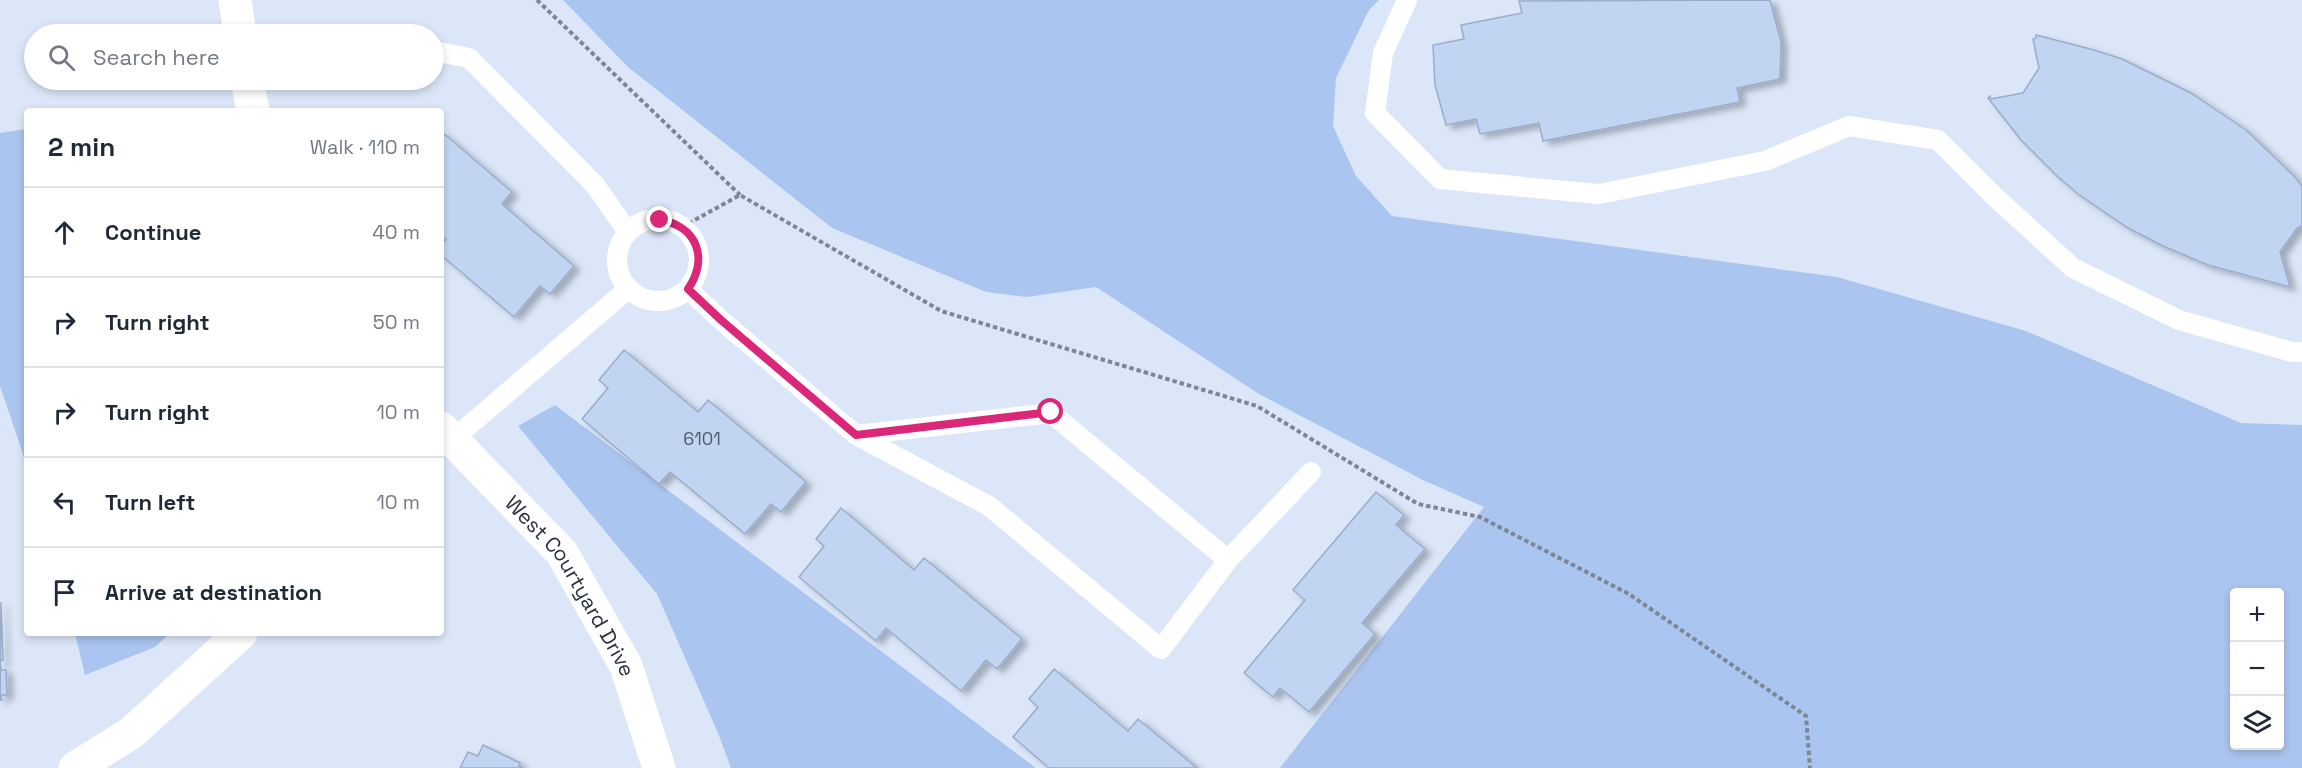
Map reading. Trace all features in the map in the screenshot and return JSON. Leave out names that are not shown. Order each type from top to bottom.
[{"type":"street","points":[[235,0],[239,24]]},
{"type":"street","points":[[250,90],[253,108]]},
{"type":"street","name":"West Courtyard Drive","points":[[444,440],[561,553],[626,666],[659,768]]},
{"type":"street","points":[[75,768],[131,733],[238,636]]},
{"type":"lane","points":[[1407,0],[1383,53],[1375,113],[1440,179],[1599,194],[1765,161],[1849,126],[1938,140],[1995,197],[2073,268],[2179,320],[2292,352],[2302,352]]},
{"type":"lane","points":[[444,53],[469,58],[595,185],[628,232]]},
{"type":"lane","points":[[649,220],[672,222],[682,227],[691,235],[699,256],[695,279],[688,289],[675,298],[658,302],[642,299],[628,290],[620,276],[616,261],[620,245],[628,232],[649,220]]},
{"type":"lane","points":[[688,289],[856,435],[989,506],[1161,649],[1228,560],[1311,471]]},
{"type":"lane","points":[[444,440],[628,290]]},
{"type":"lane","points":[[856,435],[1051,412],[1228,560]]},
{"type":"path","points":[[537,0],[740,195],[941,311],[1257,406],[1418,504],[1480,518],[1629,594],[1806,716],[1810,768]]},
{"type":"path","points":[[682,227],[740,195]]},
{"type":"shaded area","points":[[563,0],[1379,0],[1369,10],[1336,78],[1333,126],[1356,176],[1392,216],[1837,277],[2026,331],[2241,423],[2302,425],[2302,768],[1280,768],[1484,507],[1423,480],[1259,394],[1096,287],[1027,297],[986,292],[832,228],[628,67]]},
{"type":"shaded area","points":[[24,129],[24,457],[0,386],[0,133]]},
{"type":"shaded area","points":[[555,405],[1036,768],[731,768],[657,594],[518,426]]},
{"type":"shaded area","points":[[76,636],[167,636],[155,647],[85,675]]},
{"type":"building","points":[[1770,0],[1781,42],[1780,79],[1737,88],[1740,102],[1543,141],[1539,123],[1480,134],[1476,119],[1446,125],[1435,85],[1433,45],[1464,39],[1461,25],[1522,13],[1519,1]]},
{"type":"building","points":[[2036,35],[2122,59],[2191,93],[2246,130],[2294,176],[2302,186],[2302,226],[2297,228],[2280,252],[2290,287],[2208,265],[2163,246],[2128,228],[2078,194],[2057,176],[2021,140],[1988,98],[2023,93],[2039,68],[2033,39]]},
{"type":"building","points":[[444,134],[512,192],[502,204],[574,266],[550,294],[540,286],[514,317],[444,258],[446,239],[444,237]]},
{"type":"building","points":[[624,350],[698,412],[708,400],[806,482],[781,512],[771,504],[745,534],[670,472],[659,484],[582,419],[608,388],[599,380]]},
{"type":"building","points":[[1376,492],[1404,515],[1396,525],[1425,549],[1362,623],[1375,634],[1309,712],[1280,688],[1273,697],[1244,673],[1305,600],[1293,590]]},
{"type":"building","points":[[841,508],[914,570],[924,558],[1022,639],[997,669],[986,660],[961,691],[886,628],[876,641],[799,577],[824,546],[816,539]]},
{"type":"building","points":[[1,602],[3,660],[0,661]]},
{"type":"building","points":[[0,664],[1,670],[6,670],[7,695],[1,695],[2,700],[0,700]]},
{"type":"building","points":[[1054,669],[1128,731],[1138,719],[1197,768],[1049,768],[1013,737],[1038,707],[1029,699]]},
{"type":"building","points":[[483,745],[520,763],[519,766],[523,768],[460,768],[468,752],[478,756]]},
{"type":"route","points":[[660,220],[682,227],[691,235],[696,245],[699,256],[698,268],[695,279],[688,289],[856,435],[1051,412]]}]
